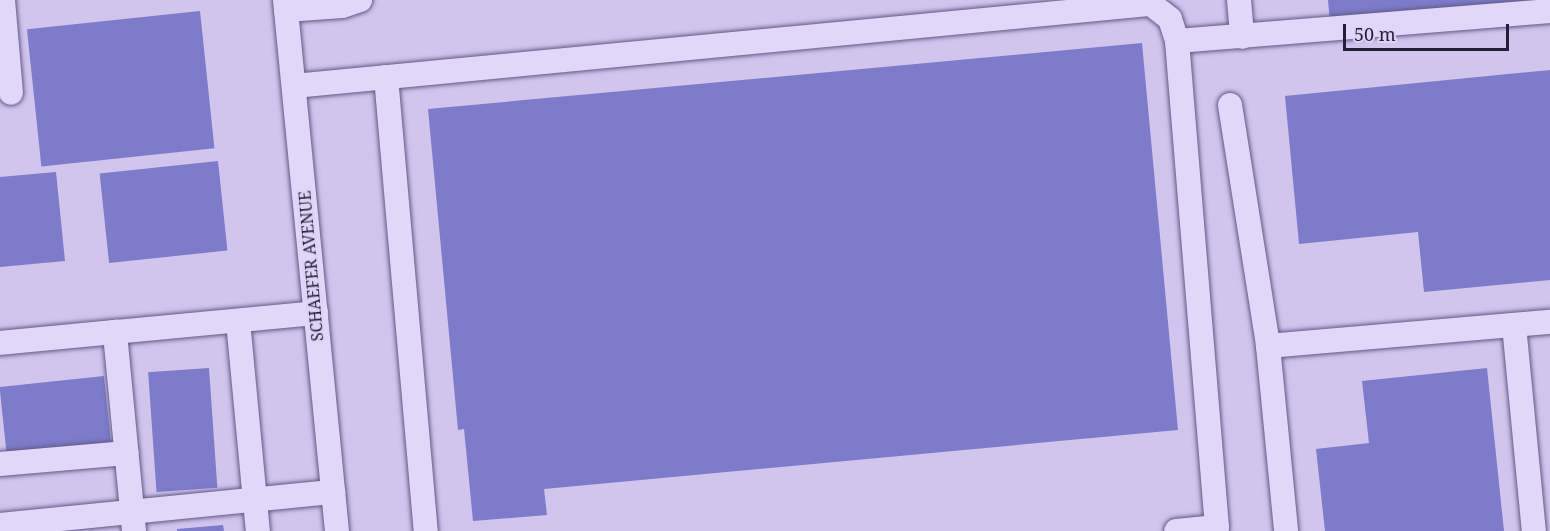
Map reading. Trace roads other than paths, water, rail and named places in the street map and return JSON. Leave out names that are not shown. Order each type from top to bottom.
[{"type":"street","points":[[3,0],[11,93]]},
{"type":"street","points":[[286,5],[342,6],[360,0]]},
{"type":"street","points":[[1239,0],[1242,37]]},
{"type":"street","points":[[294,86],[1151,4],[1170,19],[1177,41],[1217,527],[1176,531]]},
{"type":"street","name":"SCHAEFER AVENUE","points":[[286,5],[337,531]]},
{"type":"street","points":[[1177,41],[1550,11]]},
{"type":"street","points":[[386,77],[426,531]]},
{"type":"street","points":[[1230,105],[1268,345],[1286,531]]},
{"type":"street","points":[[0,343],[316,313]]},
{"type":"street","points":[[238,321],[258,531]]},
{"type":"street","points":[[1268,345],[1550,322]]},
{"type":"street","points":[[1514,325],[1534,531]]},
{"type":"street","points":[[115,332],[133,521]]},
{"type":"street","points":[[0,464],[127,453]]},
{"type":"street","points":[[0,525],[133,521],[255,500],[333,492]]}]
